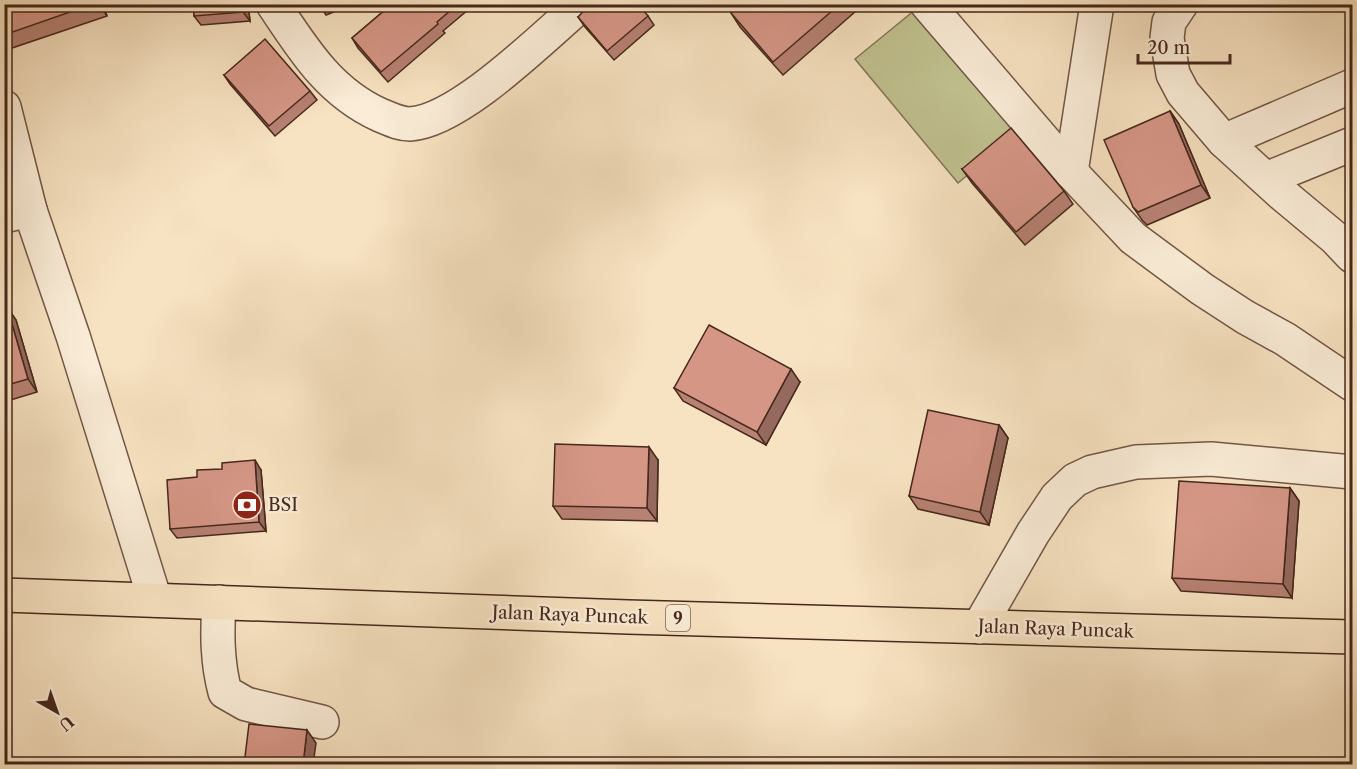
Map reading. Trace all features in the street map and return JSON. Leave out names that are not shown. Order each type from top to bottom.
[{"type":"highway","name":"Jalan Raya Puncak","points":[[4,595],[628,617],[1353,637]]},
{"type":"street","points":[[273,4],[310,57],[334,86],[359,105],[396,122],[407,124],[441,115],[478,93],[582,4]]},
{"type":"street","points":[[927,4],[1071,172],[1133,238],[1202,290],[1285,339],[1353,384]]},
{"type":"street","points":[[1071,172],[1097,4]]},
{"type":"street","points":[[1181,4],[1169,22],[1167,38],[1173,74],[1183,93],[1224,141],[1353,256]]},
{"type":"street","points":[[1224,141],[1353,86]]},
{"type":"street","points":[[4,107],[17,213],[81,358],[155,600]]},
{"type":"street","points":[[1266,179],[1353,144]]},
{"type":"street","points":[[979,627],[1057,497],[1075,480],[1092,472],[1136,462],[1211,459],[1353,472]]},
{"type":"street","points":[[219,602],[217,639],[221,678],[225,692],[246,704],[322,722]]},
{"type":"green space","points":[[921,5],[1024,128],[958,183],[855,59]]},
{"type":"building","points":[[4,4],[93,4],[4,35]]},
{"type":"building","points":[[194,4],[243,4],[243,12],[194,16]]},
{"type":"building","points":[[392,4],[458,4],[381,72],[352,38]]},
{"type":"building","points":[[590,4],[638,4],[648,16],[607,51],[578,17]]},
{"type":"building","points":[[741,4],[840,4],[773,62],[731,13]]},
{"type":"building","points":[[265,39],[310,91],[269,126],[224,75]]},
{"type":"building","points":[[1170,111],[1201,185],[1138,212],[1133,207],[1104,140]]},
{"type":"building","points":[[1011,128],[1064,191],[1016,232],[962,169]]},
{"type":"building","points":[[7,307],[28,379],[4,386],[4,308]]},
{"type":"building","points":[[709,325],[791,369],[757,432],[674,388]]},
{"type":"building","points":[[928,410],[999,425],[980,512],[909,496]]},
{"type":"building","points":[[555,444],[649,447],[647,508],[553,506]]},
{"type":"building","points":[[255,460],[259,522],[170,529],[167,480],[197,477],[197,470],[222,469],[222,463]]},
{"type":"building","points":[[1179,481],[1290,488],[1283,584],[1172,578]]},
{"type":"building","points":[[249,724],[307,730],[303,765],[244,765]]},
{"type":"place","name":"BSI","points":[[247,505]]}]
